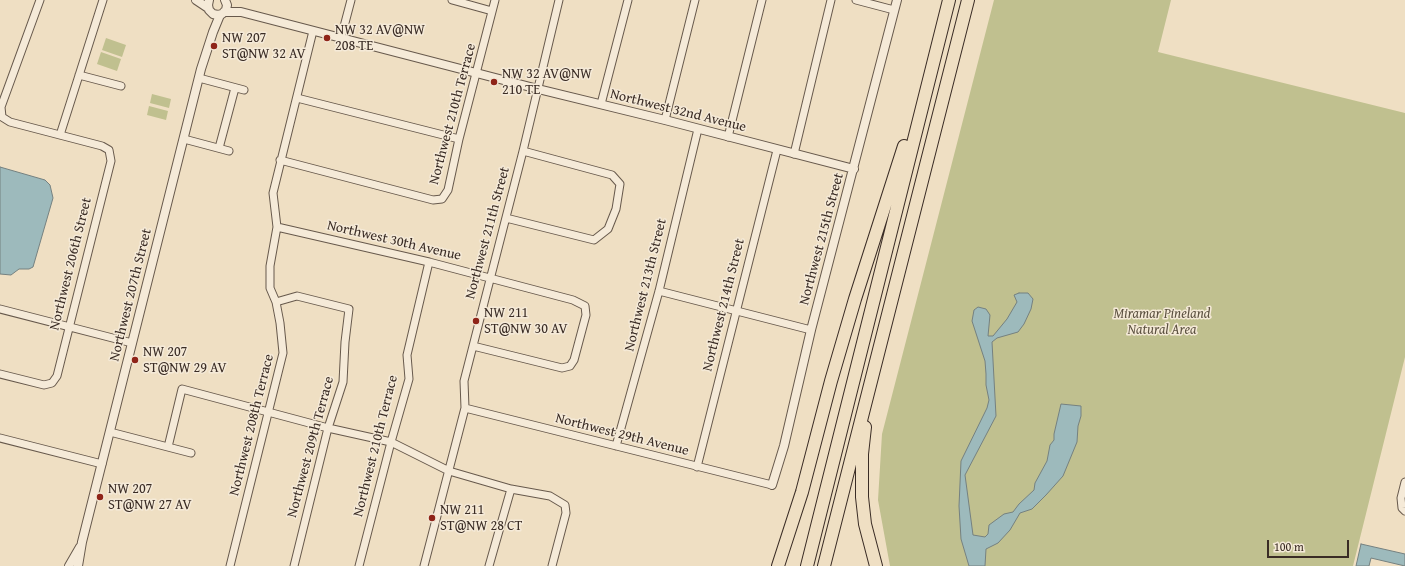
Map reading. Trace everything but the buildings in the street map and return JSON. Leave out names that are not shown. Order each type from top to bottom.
[{"type":"highway","points":[[807,566],[949,0]]},
{"type":"highway","points":[[824,566],[968,0]]},
{"type":"highway","points":[[778,566],[802,492],[834,372],[869,255],[908,136],[921,111]]},
{"type":"highway","points":[[867,394],[865,435],[862,454],[862,497],[865,524],[876,566]]},
{"type":"street","points":[[40,0],[1,107],[2,117],[10,122],[60,135],[103,0]]},
{"type":"street","points":[[198,0],[210,7]]},
{"type":"street","points":[[341,38],[351,0]]},
{"type":"street","points":[[452,0],[492,11]]},
{"type":"street","name":"Northwest 210th Terrace","points":[[280,160],[433,200],[442,199],[448,190],[459,139],[495,0]]},
{"type":"street","name":"Northwest 211th Street","points":[[424,566],[465,408],[464,381],[523,151],[559,0]]},
{"type":"street","points":[[601,104],[628,0]]},
{"type":"street","points":[[665,120],[695,0]]},
{"type":"street","points":[[728,137],[762,0]]},
{"type":"street","points":[[794,154],[832,0]]},
{"type":"street","points":[[856,0],[894,10]]},
{"type":"street","name":"Northwest 215th Street","points":[[772,485],[784,446],[811,330],[897,0]]},
{"type":"street","name":"Northwest 32nd Avenue","points":[[226,1],[241,12]]},
{"type":"street","name":"Northwest 207th Street","points":[[205,54],[222,14],[227,8],[226,1]]},
{"type":"street","name":"Northwest 32nd Avenue","points":[[210,7],[216,15],[241,12],[477,74],[665,120],[854,169]]},
{"type":"street","name":"Northwest 207th Street","points":[[78,566],[82,542],[205,54],[210,7]]},
{"type":"street","name":"Northwest 208th Terrace","points":[[230,566],[283,353],[276,302],[270,288],[270,266],[277,227],[272,193],[313,31]]},
{"type":"street","points":[[79,75],[121,86]]},
{"type":"street","points":[[199,78],[244,90]]},
{"type":"street","points":[[219,148],[235,88]]},
{"type":"street","points":[[297,98],[459,139]]},
{"type":"street","name":"Northwest 213th Street","points":[[616,446],[659,291],[698,129]]},
{"type":"street","name":"Northwest 206th Street","points":[[0,374],[44,385],[52,383],[57,376],[111,161],[108,150],[102,146],[60,135]]},
{"type":"street","points":[[184,138],[229,151]]},
{"type":"street","name":"Northwest 214th Street","points":[[697,467],[777,150]]},
{"type":"street","points":[[506,218],[594,240],[608,229],[616,209],[620,184],[612,175],[523,151]]},
{"type":"street","name":"Northwest 30th Avenue","points":[[277,227],[429,262],[573,300],[585,306],[586,315],[574,360],[570,366],[562,368],[473,346]]},
{"type":"street","name":"Northwest 210th Terrace","points":[[359,566],[409,379],[407,354],[429,262]]},
{"type":"street","points":[[659,291],[811,330]]},
{"type":"street","name":"Northwest 209th Terrace","points":[[276,302],[297,296],[349,309],[345,342],[343,382],[328,428],[294,566]]},
{"type":"street","points":[[0,309],[132,343]]},
{"type":"street","points":[[168,447],[182,389],[328,428],[391,442],[449,471],[511,489],[550,496],[565,505],[566,514],[552,566]]},
{"type":"street","name":"Northwest 29th Avenue","points":[[465,408],[772,485]]},
{"type":"street","points":[[110,432],[191,453]]},
{"type":"street","points":[[0,438],[102,464]]},
{"type":"street","points":[[1403,510],[1401,498],[1405,482]]},
{"type":"street","points":[[489,566],[511,489]]},
{"type":"street","name":"Northwest 207th Street","points":[[69,566],[82,542]]},
{"type":"green space","name":"Miramar Pineland Natural Area","points":[[994,0],[1171,0],[1158,52],[1405,113],[1405,357],[1353,566],[890,566],[878,500],[882,434]]},
{"type":"green space","points":[[106,38],[126,45],[122,57],[102,50]]},
{"type":"green space","points":[[101,52],[121,59],[117,71],[97,64]]},
{"type":"green space","points":[[152,94],[171,99],[169,108],[150,103]]},
{"type":"green space","points":[[149,106],[168,111],[166,120],[147,115]]},
{"type":"water","points":[[0,167],[45,180],[50,185],[53,198],[33,267],[29,269],[19,269],[11,275],[0,274]]},
{"type":"water","points":[[1019,293],[1028,293],[1033,299],[1031,309],[1024,324],[1018,332],[997,338],[992,342],[996,416],[965,475],[973,535],[985,537],[988,534],[989,525],[1004,514],[1013,512],[1034,490],[1035,483],[1047,461],[1050,445],[1054,440],[1061,404],[1081,406],[1077,442],[1063,476],[1032,509],[1020,513],[1010,530],[998,543],[986,549],[985,566],[969,566],[961,539],[959,506],[961,461],[987,408],[989,400],[986,385],[985,361],[972,321],[974,310],[978,307],[986,309],[990,315],[988,336],[993,336],[1007,319],[1017,302],[1014,295]]},
{"type":"water","points":[[1361,544],[1405,554],[1405,566],[1371,558],[1369,566],[1356,566]]},
{"type":"place","name":"NW 32 AV@NW 208 TE","points":[[327,38]]},
{"type":"place","name":"NW 207 ST@NW 32 AV","points":[[214,46]]},
{"type":"place","name":"NW 32 AV@NW 210 TE","points":[[494,82]]},
{"type":"place","name":"NW 211 ST@NW 30 AV","points":[[476,321]]},
{"type":"place","name":"NW 207 ST@NW 29 AV","points":[[135,360]]},
{"type":"place","name":"NW 207 ST@NW 27 AV","points":[[100,497]]},
{"type":"place","name":"NW 211 ST@NW 28 CT","points":[[432,518]]}]
